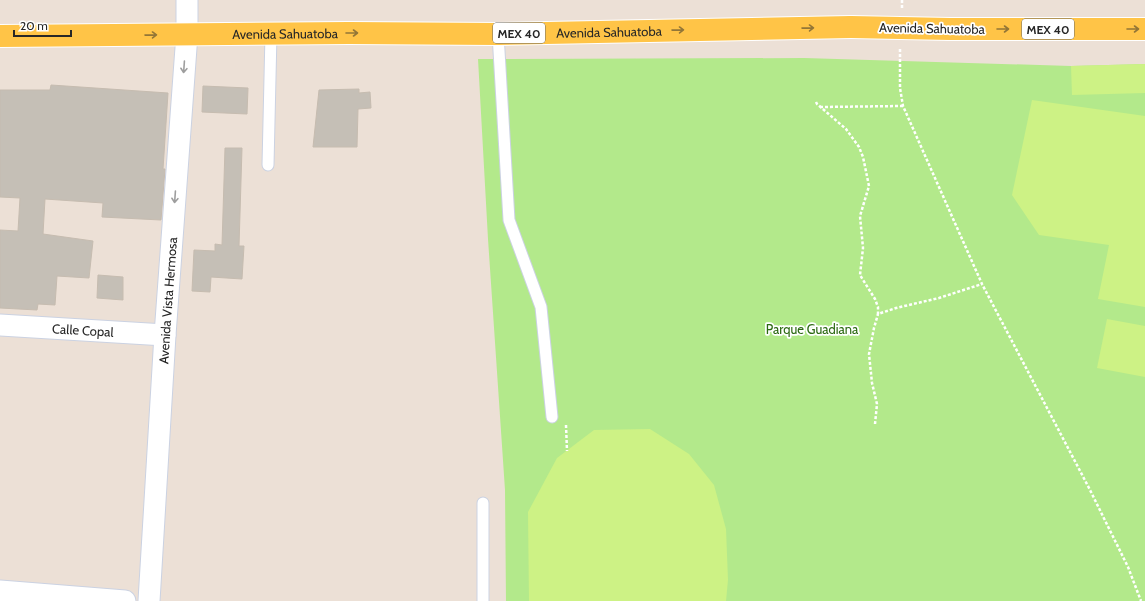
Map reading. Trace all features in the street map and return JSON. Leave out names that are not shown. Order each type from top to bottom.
[{"type":"main road","name":"Avenida Sahuatoba","points":[[0,36],[187,34],[498,34],[851,27],[950,29],[1145,29]]},
{"type":"street","name":"Avenida Vista Hermosa","points":[[149,601],[165,335],[187,34],[187,0]]},
{"type":"street","name":"Calle Copal","points":[[0,325],[165,335]]},
{"type":"street","points":[[0,591],[125,601]]},
{"type":"lane","points":[[268,165],[271,34]]},
{"type":"lane","points":[[498,34],[509,220],[541,307],[552,417]]},
{"type":"lane","points":[[483,503],[483,601]]},
{"type":"path","points":[[900,88],[903,106],[982,284],[1089,488],[1128,568],[1141,601]]},
{"type":"path","points":[[816,102],[846,130],[859,147],[870,186],[860,216],[863,248],[860,275],[875,299],[878,307],[878,314],[869,354],[872,383],[877,404],[875,424]]},
{"type":"path","points":[[820,107],[903,106]]},
{"type":"path","points":[[878,314],[896,308],[939,298],[982,284]]},
{"type":"green space","name":"Parque Guadiana","points":[[804,58],[1071,66],[1145,64],[1145,601],[506,601],[505,490],[488,239],[478,59]]},
{"type":"green space","points":[[1145,64],[1145,93],[1072,95],[1071,66]]},
{"type":"green space","points":[[1032,100],[1145,116],[1145,307],[1098,299],[1109,245],[1039,235],[1012,195]]},
{"type":"green space","points":[[1107,319],[1145,326],[1145,377],[1097,368]]},
{"type":"green space","points":[[650,429],[689,454],[714,485],[726,529],[728,580],[726,601],[529,601],[528,512],[557,458],[594,430]]},
{"type":"building","points":[[51,85],[168,93],[161,220],[102,217],[103,203],[45,199],[43,234],[93,241],[89,278],[57,276],[55,305],[38,304],[37,310],[0,308],[0,230],[18,231],[20,198],[0,197],[0,90],[50,90]]},
{"type":"building","points":[[203,86],[248,88],[247,114],[202,112]]},
{"type":"building","points":[[359,89],[359,93],[370,92],[371,108],[358,109],[357,147],[313,147],[319,90]]},
{"type":"building","points":[[225,148],[242,148],[239,246],[244,246],[242,279],[211,277],[210,292],[192,291],[194,250],[215,251],[215,244],[222,245]]},
{"type":"building","points":[[98,275],[123,277],[123,300],[97,298]]}]
